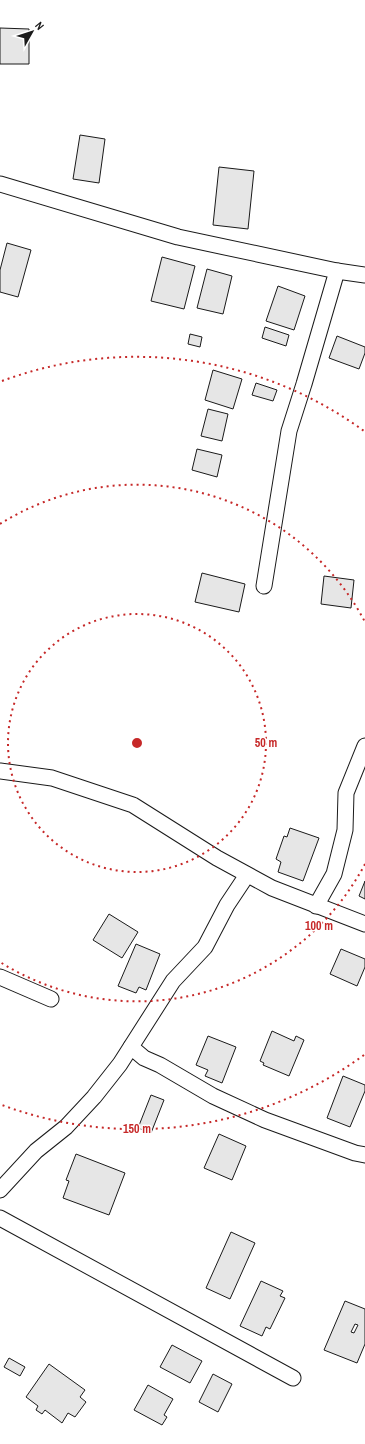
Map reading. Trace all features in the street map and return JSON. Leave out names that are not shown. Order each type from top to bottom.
[{"type":"street","points":[[0,184],[178,237],[336,271],[365,275]]},
{"type":"street","points":[[264,586],[289,431],[336,271]]},
{"type":"street","points":[[316,906],[334,874],[344,830],[346,793],[365,746]]},
{"type":"street","points":[[0,771],[52,778],[133,805],[217,858],[272,888],[365,924]]},
{"type":"street","points":[[0,1190],[36,1151],[66,1127],[94,1098],[120,1064],[173,981],[204,947],[247,874]]},
{"type":"street","points":[[0,977],[50,999]]},
{"type":"street","points":[[131,1047],[144,1058],[226,1102],[265,1120],[365,1155]]},
{"type":"street","points":[[0,1218],[293,1378]]},
{"type":"building","points":[[0,28],[29,29],[29,64],[0,64]]},
{"type":"building","points":[[80,135],[105,139],[99,183],[73,179]]},
{"type":"building","points":[[219,167],[254,171],[248,229],[213,225]]},
{"type":"building","points":[[7,243],[31,250],[18,297],[0,292],[0,270]]},
{"type":"building","points":[[162,257],[195,266],[184,309],[151,301]]},
{"type":"building","points":[[207,269],[232,276],[223,314],[197,308]]},
{"type":"building","points":[[278,286],[305,296],[294,330],[266,321]]},
{"type":"building","points":[[265,327],[289,335],[286,346],[262,338]]},
{"type":"building","points":[[190,334],[202,337],[200,347],[188,344]]},
{"type":"building","points":[[337,336],[365,347],[365,353],[359,369],[329,358]]},
{"type":"building","points":[[213,370],[242,379],[233,409],[205,400]]},
{"type":"building","points":[[256,383],[277,390],[273,401],[252,395]]},
{"type":"building","points":[[208,409],[228,414],[222,441],[201,436]]},
{"type":"building","points":[[197,449],[222,455],[217,477],[192,470]]},
{"type":"building","points":[[202,573],[245,584],[239,612],[195,602]]},
{"type":"building","points":[[324,576],[354,580],[351,608],[321,604]]},
{"type":"building","points":[[290,828],[319,838],[303,881],[278,872],[281,862],[276,859],[284,836],[287,837]]},
{"type":"building","points":[[365,881],[365,899],[359,896]]},
{"type":"building","points":[[109,914],[138,932],[122,958],[93,940]]},
{"type":"building","points":[[136,944],[160,954],[146,990],[139,987],[136,993],[118,986]]},
{"type":"building","points":[[341,949],[365,959],[365,967],[357,986],[330,974]]},
{"type":"building","points":[[272,1031],[294,1041],[296,1036],[304,1040],[289,1076],[263,1065],[264,1063],[260,1061]]},
{"type":"building","points":[[208,1036],[236,1047],[222,1083],[205,1076],[208,1070],[196,1065]]},
{"type":"building","points":[[343,1076],[365,1085],[365,1091],[350,1127],[327,1118]]},
{"type":"building","points":[[151,1095],[164,1100],[151,1133],[138,1128]]},
{"type":"building","points":[[219,1134],[246,1146],[232,1180],[204,1168]]},
{"type":"building","points":[[76,1154],[125,1173],[109,1215],[63,1198],[69,1181],[66,1180]]},
{"type":"building","points":[[231,1232],[255,1243],[230,1299],[206,1288]]},
{"type":"building","points":[[261,1281],[283,1291],[280,1296],[285,1298],[270,1329],[266,1327],[262,1336],[240,1326]]},
{"type":"building","points":[[345,1301],[365,1309],[365,1344],[357,1363],[324,1350]],"holes":[[[355,1324],[358,1325],[354,1333],[351,1332]]]},
{"type":"building","points":[[172,1345],[202,1361],[190,1383],[160,1367]]},
{"type":"building","points":[[9,1358],[25,1367],[20,1376],[4,1367]]},
{"type":"building","points":[[49,1364],[85,1390],[80,1397],[86,1402],[75,1417],[68,1413],[62,1423],[45,1410],[42,1414],[36,1410],[38,1406],[26,1397]]},
{"type":"building","points":[[213,1374],[232,1384],[218,1412],[199,1402]]},
{"type":"building","points":[[148,1385],[173,1399],[164,1415],[167,1417],[162,1425],[134,1410]]}]
